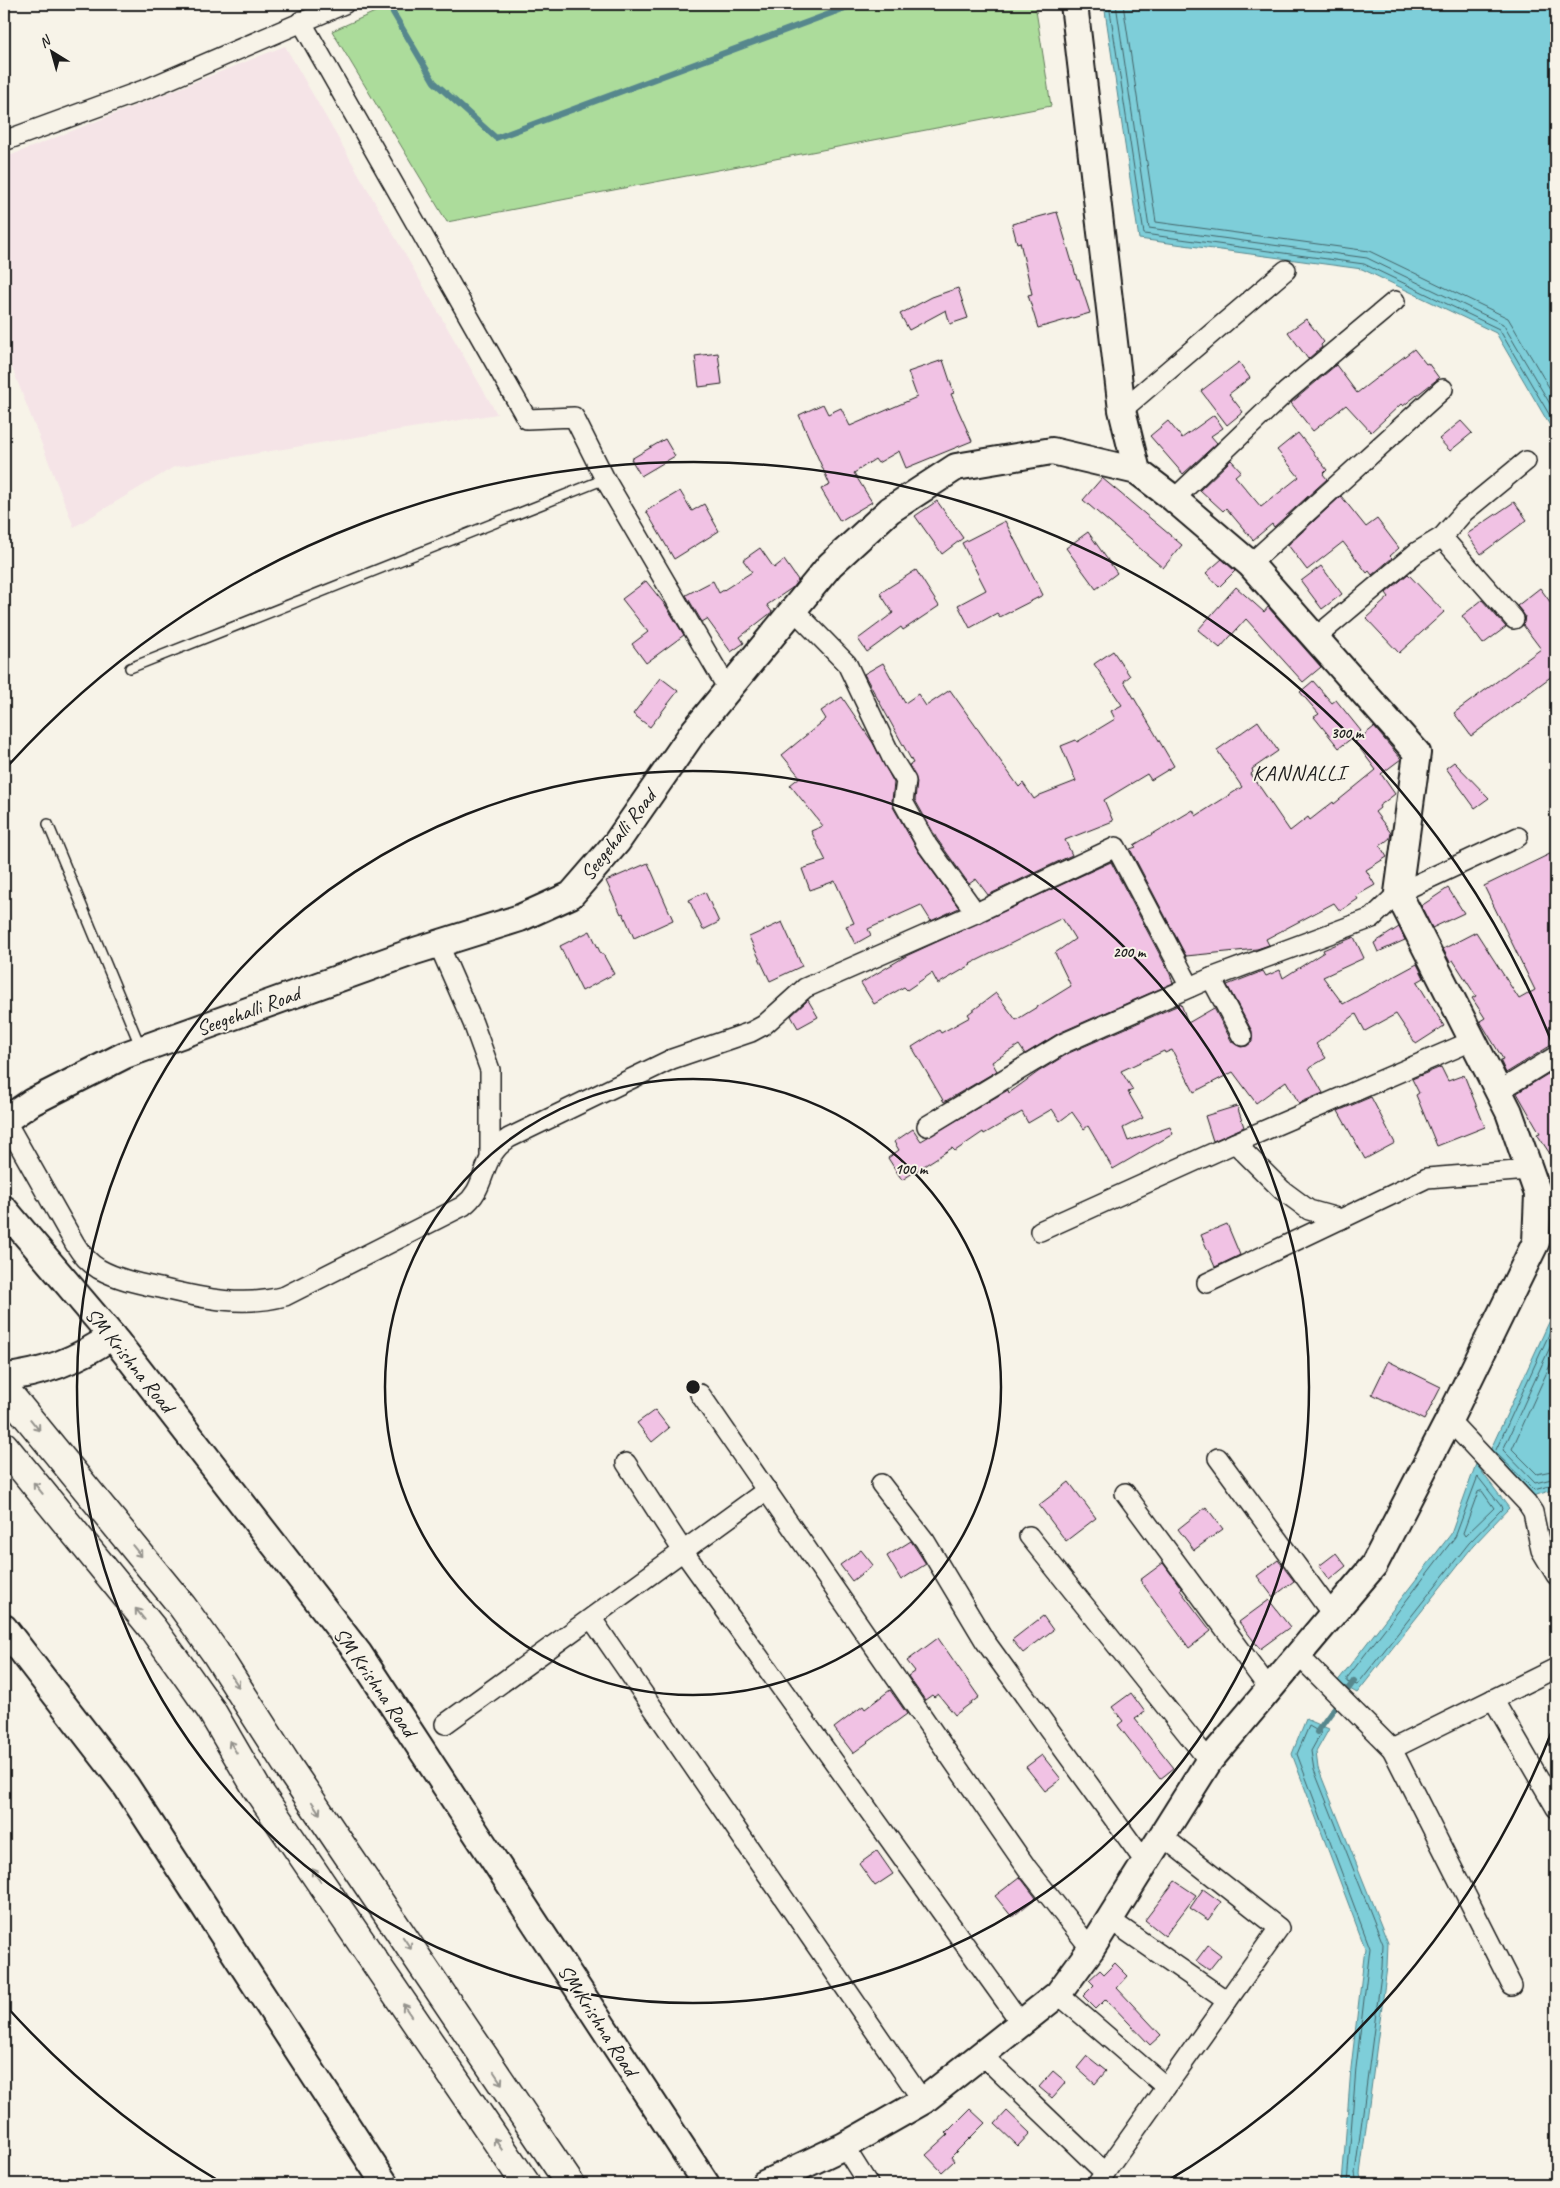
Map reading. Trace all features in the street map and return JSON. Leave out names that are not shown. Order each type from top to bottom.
[{"type":"highway","points":[[4,1388],[182,1606],[216,1652],[289,1768],[570,2184]]},
{"type":"highway","points":[[4,1446],[153,1629],[186,1673],[216,1718],[257,1789],[526,2184]]},
{"type":"street","points":[[4,141],[149,88],[344,4]]},
{"type":"street","points":[[764,2184],[844,2146],[923,2101],[1058,1994],[1090,1949],[1209,1761],[1270,1690],[1297,1654],[1374,1565],[1449,1420],[1536,1242],[1538,1194],[1510,1112],[1472,1041],[1398,893],[1417,753],[1250,564],[1174,498],[1137,471],[1122,410],[1074,4]]},
{"type":"street","points":[[301,21],[527,419],[574,417],[605,479],[728,689]]},
{"type":"street","points":[[1122,410],[1286,270]]},
{"type":"street","points":[[1174,498],[1286,392],[1395,301]]},
{"type":"street","points":[[1250,564],[1443,389]]},
{"type":"street","name":"Seegehalli Road","points":[[5,1120],[32,1102],[125,1055],[438,943],[520,918],[571,895],[617,842],[694,731],[830,565],[890,510],[956,467],[1052,451],[1137,471]]},
{"type":"street","points":[[1315,638],[1417,552],[1442,537],[1464,512],[1526,460]]},
{"type":"street","points":[[1442,537],[1514,620]]},
{"type":"street","points":[[794,610],[847,664],[893,760],[906,781],[903,802],[926,844],[976,913]]},
{"type":"street","points":[[927,1126],[1064,1043],[1211,978],[1372,918],[1398,893],[1518,837]]},
{"type":"street","points":[[5,1120],[75,1244],[84,1257],[97,1268],[121,1280],[213,1300],[267,1301],[285,1296],[464,1206],[471,1200],[476,1191],[490,1155],[499,1144],[509,1138],[667,1061],[751,1032],[764,1025],[805,988],[976,913],[1116,847],[1190,987]]},
{"type":"street","points":[[438,943],[473,1023],[490,1070],[490,1155]]},
{"type":"street","points":[[1211,978],[1242,1036]]},
{"type":"street","points":[[1040,1231],[1236,1143],[1472,1041]]},
{"type":"street","points":[[1499,1092],[1556,1056]]},
{"type":"street","points":[[1236,1143],[1282,1190],[1309,1210],[1341,1219]]},
{"type":"street","points":[[1207,1283],[1427,1178],[1529,1170]]},
{"type":"street","name":"SM Krishna Road","points":[[4,1209],[112,1336],[359,1654],[706,2184]]},
{"type":"street","points":[[4,1377],[38,1372],[58,1366],[112,1336]]},
{"type":"street","points":[[700,1394],[1027,1868],[1090,1949]]},
{"type":"street","points":[[1449,1420],[1527,1503],[1533,1512],[1541,1550],[1556,1575]]},
{"type":"street","points":[[1218,1458],[1332,1614]]},
{"type":"street","points":[[626,1463],[684,1551],[1021,2023]]},
{"type":"street","points":[[880,1484],[925,1541],[985,1641],[1145,1862]]},
{"type":"street","points":[[445,1724],[767,1490]]},
{"type":"street","points":[[1126,1493],[1270,1690]]},
{"type":"street","points":[[1029,1536],[1209,1761]]},
{"type":"street","points":[[592,1619],[923,2101]]},
{"type":"street","points":[[4,1628],[126,1786],[385,2184]]},
{"type":"street","points":[[1297,1654],[1392,1749],[1512,1986]]},
{"type":"street","points":[[1392,1749],[1556,1668]]},
{"type":"street","points":[[1493,1699],[1556,1808]]},
{"type":"street","points":[[981,2054],[1101,2179],[1279,1928],[1162,1836]]},
{"type":"street","points":[[1109,1919],[1226,2001]]},
{"type":"street","points":[[1058,1994],[1166,2087]]},
{"type":"street","points":[[844,2146],[868,2184]]},
{"type":"lane","points":[[130,668],[605,479]]},
{"type":"lane","points":[[48,824],[142,1049]]},
{"type":"shaded area","points":[[285,46],[497,414],[174,467],[74,527],[4,347],[4,158]]},
{"type":"green space","points":[[393,4],[1035,4],[1051,106],[447,222],[332,31]]},
{"type":"water","points":[[1104,4],[1556,4],[1556,436],[1496,333],[1362,269],[1139,239]]},
{"type":"water","points":[[1556,1307],[1556,1489],[1533,1496],[1489,1453]]},
{"type":"water","points":[[1476,1464],[1509,1508],[1473,1546],[1357,1693],[1337,1682],[1451,1534]]},
{"type":"water","points":[[1306,1719],[1329,1729],[1316,1752],[1318,1768],[1388,1943],[1387,1967],[1360,2174],[1362,2184],[1342,2184],[1351,2068],[1365,1948],[1292,1754]]},
{"type":"building","points":[[1057,212],[1077,279],[1079,279],[1090,313],[1038,328],[1028,295],[1032,294],[1020,242],[1017,243],[1012,224]]},
{"type":"building","points":[[958,288],[968,318],[950,324],[946,310],[909,330],[900,314],[932,297]]},
{"type":"building","points":[[1306,319],[1324,342],[1321,345],[1322,347],[1308,359],[1288,332]]},
{"type":"building","points":[[1414,349],[1439,378],[1403,406],[1401,404],[1371,432],[1346,405],[1313,431],[1291,403],[1336,365],[1357,393]]},
{"type":"building","points":[[718,353],[722,384],[699,387],[695,356]]},
{"type":"building","points":[[943,360],[954,393],[951,394],[972,441],[906,468],[899,451],[878,463],[875,459],[854,473],[872,502],[840,521],[821,489],[830,485],[799,415],[823,404],[828,414],[841,408],[850,426],[917,397],[908,372]]},
{"type":"building","points":[[1239,362],[1250,378],[1229,394],[1243,412],[1227,425],[1201,391]]},
{"type":"building","points":[[1214,415],[1223,428],[1211,436],[1217,443],[1183,474],[1150,436],[1168,421],[1182,438]]},
{"type":"building","points":[[1461,421],[1472,433],[1450,451],[1439,439]]},
{"type":"building","points":[[1298,433],[1327,470],[1323,474],[1327,479],[1274,527],[1272,524],[1253,540],[1226,508],[1223,511],[1200,490],[1231,460],[1241,471],[1235,476],[1261,507],[1299,477],[1277,450]]},
{"type":"building","points":[[665,439],[675,456],[641,476],[631,459]]},
{"type":"building","points":[[1102,478],[1182,545],[1163,568],[1083,500]]},
{"type":"building","points":[[680,491],[692,511],[704,504],[719,531],[674,559],[646,511]]},
{"type":"building","points":[[1341,496],[1366,527],[1377,519],[1399,548],[1390,556],[1392,558],[1372,575],[1369,571],[1367,573],[1343,542],[1307,570],[1288,545]]},
{"type":"building","points":[[937,501],[963,538],[942,554],[915,516]]},
{"type":"building","points":[[1514,502],[1527,520],[1481,554],[1467,534]]},
{"type":"building","points":[[1005,521],[1043,595],[1000,617],[997,613],[970,628],[958,605],[986,590],[962,543]]},
{"type":"building","points":[[1088,532],[1117,573],[1096,589],[1066,548]]},
{"type":"building","points":[[760,548],[774,568],[784,560],[798,580],[792,588],[767,605],[772,612],[740,637],[744,643],[731,652],[707,619],[702,622],[686,595],[713,581],[719,593],[752,572],[743,560]]},
{"type":"building","points":[[1222,559],[1235,571],[1219,587],[1206,573]]},
{"type":"building","points":[[1321,566],[1342,594],[1322,609],[1301,581]]},
{"type":"building","points":[[916,570],[939,606],[903,630],[901,627],[867,652],[858,639],[893,613],[880,593]]},
{"type":"building","points":[[1408,574],[1444,612],[1399,653],[1366,618],[1389,597],[1386,593]]},
{"type":"building","points":[[646,581],[666,606],[684,635],[646,663],[632,644],[648,632],[622,599]]},
{"type":"building","points":[[1236,587],[1264,612],[1268,607],[1321,667],[1303,682],[1246,619],[1220,648],[1198,630]]},
{"type":"building","points":[[1540,588],[1556,610],[1556,673],[1471,736],[1454,713],[1541,649],[1523,625],[1525,616],[1517,606]]},
{"type":"building","points":[[1482,600],[1506,627],[1483,644],[1462,616]]},
{"type":"building","points":[[1113,651],[1130,676],[1124,681],[1174,766],[1151,780],[1147,774],[1104,800],[1113,821],[1065,840],[1072,855],[988,895],[976,879],[969,884],[937,839],[915,800],[917,782],[909,765],[913,763],[864,674],[883,663],[905,703],[918,694],[926,706],[950,690],[1019,787],[1023,783],[1034,799],[1076,781],[1061,746],[1076,740],[1077,742],[1115,719],[1111,711],[1122,705],[1094,664]]},
{"type":"building","points":[[661,678],[678,691],[650,727],[633,714]]},
{"type":"building","points":[[1313,681],[1332,703],[1336,700],[1361,731],[1339,748],[1314,717],[1319,714],[1300,692]]},
{"type":"building","points":[[842,697],[873,743],[894,783],[893,807],[918,851],[959,908],[931,921],[921,905],[868,929],[871,935],[855,944],[846,926],[854,923],[835,881],[810,890],[802,869],[826,861],[811,831],[823,826],[790,785],[800,777],[782,755],[826,719],[821,711]]},
{"type":"building","points":[[1258,721],[1278,751],[1252,769],[1253,772],[1251,774],[1290,831],[1308,817],[1310,820],[1333,802],[1334,804],[1376,770],[1355,742],[1374,727],[1401,759],[1381,774],[1395,794],[1379,806],[1380,808],[1375,812],[1391,833],[1390,838],[1380,846],[1387,857],[1366,870],[1375,885],[1356,896],[1358,899],[1340,911],[1334,903],[1266,939],[1269,945],[1257,949],[1186,956],[1130,849],[1193,810],[1196,816],[1242,787],[1217,750]]},
{"type":"building","points":[[1454,762],[1489,798],[1475,808],[1446,768]]},
{"type":"building","points":[[1556,851],[1556,1045],[1550,1046],[1506,1073],[1500,1060],[1503,1059],[1480,1021],[1485,1018],[1472,998],[1476,996],[1453,960],[1450,962],[1443,949],[1476,932],[1519,999],[1535,990],[1484,886]]},
{"type":"building","points":[[1111,862],[1173,983],[1059,1033],[1025,1054],[1019,1045],[992,1062],[997,1071],[944,1102],[912,1047],[939,1030],[941,1033],[970,1017],[968,1014],[996,993],[1016,1020],[1071,986],[1055,953],[1075,939],[1062,918],[970,964],[938,984],[932,973],[907,990],[904,987],[874,1004],[861,983],[906,956]]},
{"type":"building","points":[[648,863],[673,920],[634,938],[606,881]]},
{"type":"building","points":[[1448,888],[1464,913],[1432,928],[1421,906]]},
{"type":"building","points":[[705,892],[719,922],[703,930],[689,900]]},
{"type":"building","points":[[782,922],[802,966],[770,981],[749,937]]},
{"type":"building","points":[[1399,927],[1405,940],[1378,952],[1374,943]]},
{"type":"building","points":[[590,931],[601,954],[603,954],[614,974],[582,991],[560,946]]},
{"type":"building","points":[[1354,937],[1364,958],[1323,977],[1343,1004],[1417,964],[1424,978],[1417,982],[1444,1026],[1416,1044],[1396,1014],[1365,1031],[1356,1014],[1316,1044],[1326,1058],[1309,1068],[1323,1093],[1299,1103],[1286,1081],[1256,1103],[1233,1072],[1194,1092],[1172,1050],[1165,1053],[1164,1051],[1121,1071],[1133,1090],[1128,1092],[1143,1118],[1123,1128],[1128,1141],[1170,1127],[1173,1134],[1113,1169],[1088,1126],[1084,1129],[1072,1112],[1060,1121],[1052,1109],[1028,1123],[1022,1112],[984,1134],[983,1132],[955,1151],[952,1148],[902,1180],[888,1158],[899,1150],[894,1142],[913,1129],[921,1141],[1008,1090],[1009,1093],[1069,1053],[1181,1004],[1188,1023],[1214,1008],[1232,1042],[1241,1047],[1247,1046],[1252,1042],[1252,1031],[1227,985],[1263,971],[1266,976],[1280,970],[1283,978],[1324,952],[1323,950]]},
{"type":"building","points":[[808,1000],[818,1017],[798,1028],[791,1016]]},
{"type":"building","points":[[1441,1067],[1448,1081],[1464,1075],[1485,1127],[1437,1146],[1416,1095],[1419,1093],[1412,1079]]},
{"type":"building","points":[[1556,1069],[1556,1163],[1537,1134],[1540,1133],[1517,1093]]},
{"type":"building","points":[[1371,1097],[1395,1143],[1365,1159],[1338,1111]]},
{"type":"building","points":[[1237,1106],[1244,1127],[1213,1141],[1205,1116]]},
{"type":"building","points":[[1227,1224],[1240,1255],[1215,1267],[1201,1235]]},
{"type":"building","points":[[1388,1361],[1441,1387],[1424,1420],[1372,1394]]},
{"type":"building","points":[[655,1410],[669,1428],[652,1442],[637,1423]]},
{"type":"building","points":[[1069,1482],[1096,1518],[1066,1541],[1039,1505]]},
{"type":"building","points":[[1206,1507],[1223,1529],[1194,1550],[1178,1529]]},
{"type":"building","points":[[911,1541],[926,1564],[901,1580],[887,1556]]},
{"type":"building","points":[[861,1550],[873,1565],[852,1581],[840,1565]]},
{"type":"building","points":[[1336,1553],[1346,1566],[1329,1580],[1319,1566]]},
{"type":"building","points":[[1278,1560],[1294,1581],[1273,1597],[1257,1576]]},
{"type":"building","points":[[1163,1563],[1182,1589],[1180,1590],[1211,1631],[1189,1648],[1140,1580]]},
{"type":"building","points":[[1269,1600],[1290,1627],[1260,1649],[1239,1622]]},
{"type":"building","points":[[1043,1616],[1053,1630],[1023,1653],[1012,1640]]},
{"type":"building","points":[[938,1638],[979,1697],[955,1715],[938,1694],[934,1697],[932,1695],[925,1700],[908,1676],[915,1671],[907,1661]]},
{"type":"building","points":[[890,1690],[907,1714],[853,1753],[834,1728],[863,1706],[865,1709]]},
{"type":"building","points":[[1131,1693],[1145,1712],[1135,1719],[1174,1768],[1160,1779],[1118,1725],[1123,1721],[1112,1707]]},
{"type":"building","points":[[1042,1755],[1061,1779],[1045,1791],[1026,1767]]},
{"type":"building","points":[[877,1851],[893,1874],[875,1886],[859,1864]]},
{"type":"building","points":[[1020,1877],[1036,1898],[1012,1917],[995,1896]]},
{"type":"building","points":[[1175,1881],[1196,1895],[1165,1936],[1145,1920]]},
{"type":"building","points":[[1203,1889],[1221,1902],[1208,1920],[1190,1908]]},
{"type":"building","points":[[1208,1945],[1221,1955],[1209,1970],[1196,1961]]},
{"type":"building","points":[[1115,1963],[1128,1976],[1117,1988],[1161,2035],[1150,2045],[1106,1999],[1096,2009],[1083,1996],[1094,1985],[1089,1980],[1100,1970],[1104,1974]]},
{"type":"building","points":[[1087,2056],[1106,2071],[1095,2084],[1077,2068]]},
{"type":"building","points":[[1053,2071],[1066,2082],[1052,2098],[1039,2087]]},
{"type":"building","points":[[970,2109],[985,2123],[951,2157],[954,2161],[942,2172],[926,2155],[948,2135],[946,2133]]},
{"type":"building","points":[[1007,2111],[1030,2133],[1018,2146],[995,2124]]},
{"type":"waterway","points":[[388,4],[434,82],[496,138],[856,4]]},
{"type":"waterway","points":[[1317,1732],[1354,1681]]},
{"type":"district","name":"KANNALLI","points":[[1299,772]]}]
